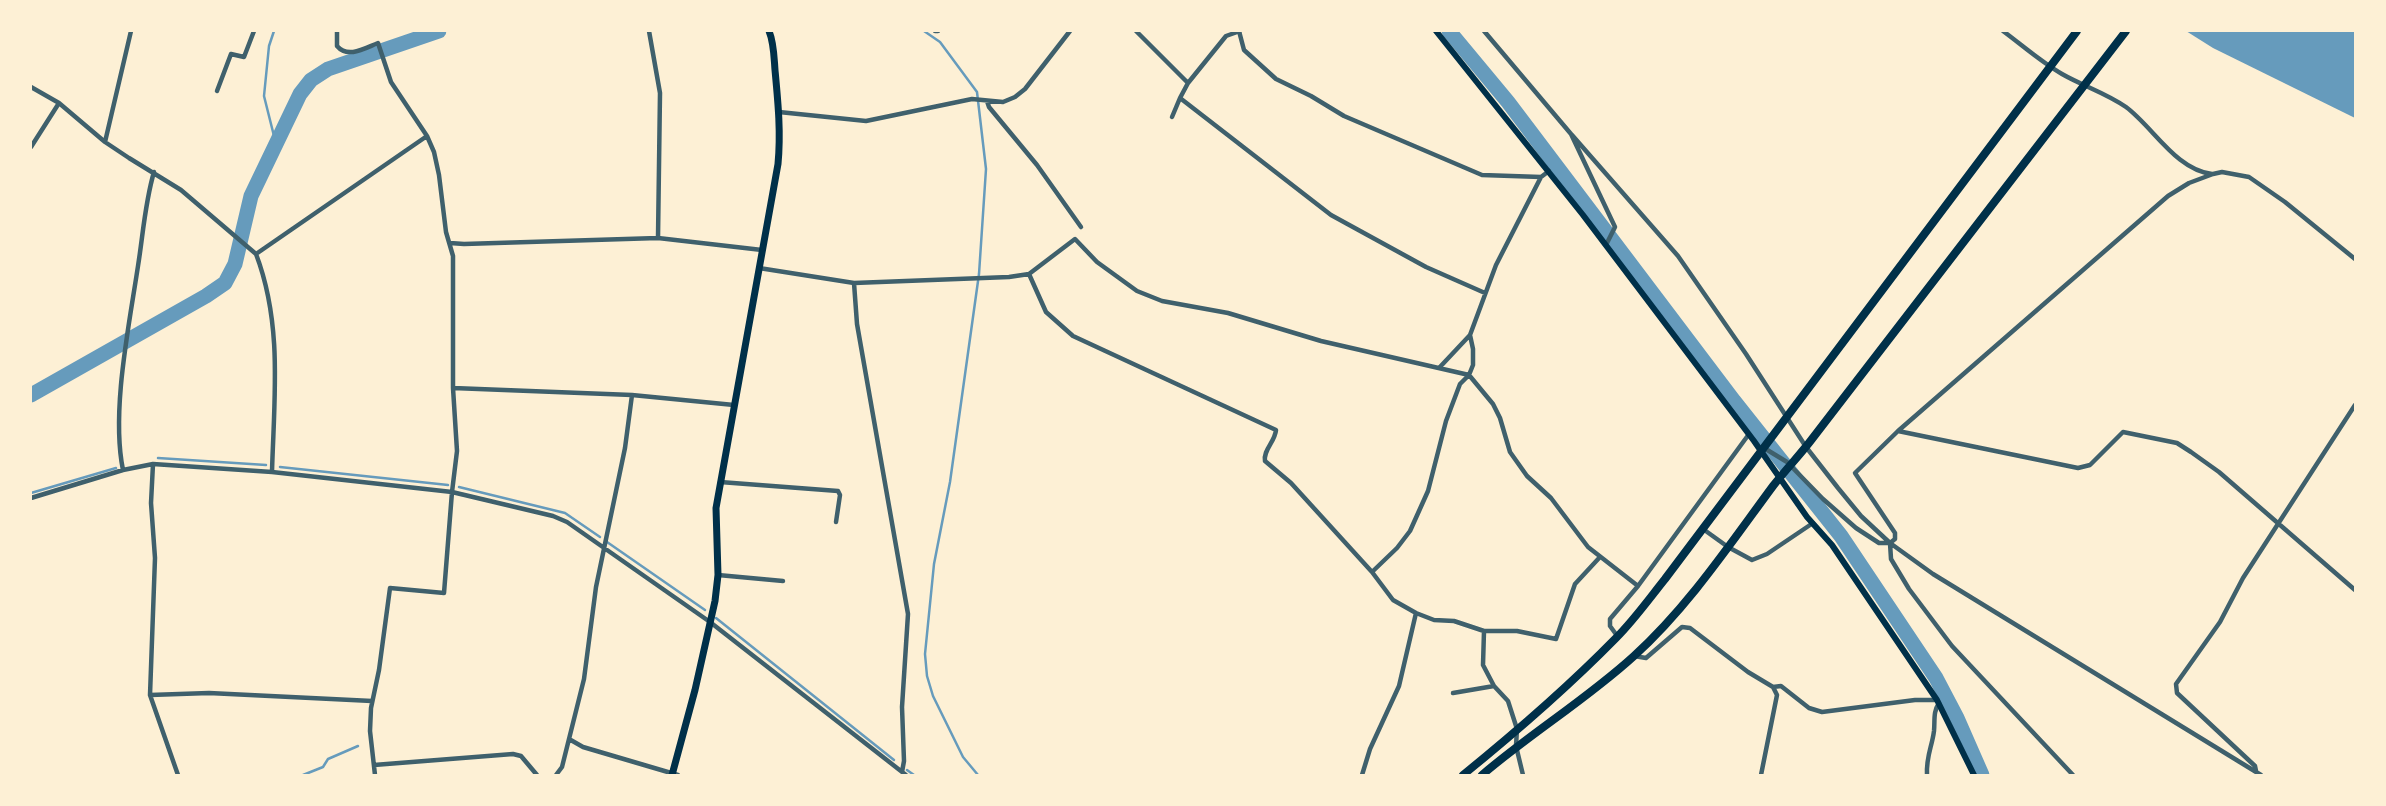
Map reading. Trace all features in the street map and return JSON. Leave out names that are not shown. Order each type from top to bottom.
[{"type":"highway","points":[[1462,775],[1517,729],[1618,637],[1665,580],[1772,435],[1788,417],[2078,31]]},
{"type":"highway","points":[[1482,775],[1516,746],[1594,690],[1634,656],[1672,617],[1728,548],[1796,456],[1806,447],[2126,31]]},
{"type":"main road","points":[[674,774],[710,622],[718,575],[716,508],[778,164],[780,140],[779,112],[773,48],[769,31]]},
{"type":"main road","points":[[1436,31],[1549,170],[1754,441],[1813,523],[1832,545],[1938,701],[1974,775]]},
{"type":"street","points":[[105,142],[131,31]]},
{"type":"street","points":[[217,91],[231,54],[244,57],[254,31]]},
{"type":"street","points":[[337,31],[337,46],[345,52],[350,53],[378,43],[391,82],[427,136],[434,152],[439,175],[446,232],[453,256],[453,388],[457,451],[444,593],[390,588],[379,670],[372,701],[370,730],[375,775]]},
{"type":"street","points":[[649,31],[660,93],[658,238]]},
{"type":"street","points":[[779,112],[866,121],[972,99],[1003,102],[1015,97],[1025,89],[1070,31]]},
{"type":"street","points":[[1136,31],[1188,83]]},
{"type":"street","points":[[1172,117],[1188,83],[1226,36],[1232,32],[1240,31],[1244,50],[1276,79],[1311,96],[1344,116],[1482,175],[1541,176]]},
{"type":"street","points":[[1484,31],[1678,256],[1788,417],[1806,447],[1861,516],[1890,543],[1933,574],[2261,775]]},
{"type":"street","points":[[2003,31],[2061,73],[2106,94],[2126,107],[2187,164],[2202,173],[2213,174]]},
{"type":"street","points":[[31,87],[59,103],[105,142],[181,190],[256,254],[262,268],[275,334],[272,472]]},
{"type":"street","points":[[1180,98],[1331,215],[1426,267],[1485,293]]},
{"type":"street","points":[[985,100],[1037,165],[1081,227]]},
{"type":"street","points":[[31,147],[59,103]]},
{"type":"street","points":[[1572,135],[1615,227],[1606,245]]},
{"type":"street","points":[[256,254],[427,136]]},
{"type":"street","points":[[1439,368],[1470,335],[1496,265],[1541,176],[1549,170]]},
{"type":"street","points":[[123,470],[119,454],[119,411],[128,332],[154,172]]},
{"type":"street","points":[[1754,441],[1786,462],[1823,499],[1856,528],[1879,543],[1890,543],[1895,539],[1895,533],[1855,473],[1898,431],[2168,196],[2190,183],[2213,174],[2222,172],[2249,177],[2258,182],[2355,259]]},
{"type":"street","points":[[450,243],[658,238],[762,250]]},
{"type":"street","points":[[759,268],[854,283],[983,278],[1029,274],[1075,239],[1097,262],[1137,291],[1162,301],[1228,313],[1321,341],[1469,375],[1493,404],[1500,418],[1510,452],[1528,476],[1551,498],[1588,547],[1638,586]]},
{"type":"street","points":[[1029,274],[1046,312],[1073,336],[1276,430],[1275,437],[1264,456],[1265,461],[1291,483],[1372,572],[1393,600],[1416,613],[1434,620],[1454,621],[1484,631],[1517,631],[1556,639],[1575,584],[1600,557]]},
{"type":"street","points":[[854,283],[857,324],[908,614],[902,706],[904,774]]},
{"type":"street","points":[[1372,572],[1397,548],[1410,531],[1428,491],[1446,421],[1460,384],[1469,375],[1473,365],[1473,349],[1470,335]]},
{"type":"street","points":[[453,388],[632,395],[734,405]]},
{"type":"street","points":[[556,775],[562,767],[584,678],[596,586],[625,448],[632,395]]},
{"type":"street","points":[[2256,772],[2255,766],[2177,693],[2176,684],[2220,622],[2243,578],[2278,522],[2333,442],[2355,405]]},
{"type":"street","points":[[1898,431],[2078,468],[2090,465],[2124,432],[2177,443],[2219,472],[2355,590]]},
{"type":"street","points":[[1618,637],[1610,626],[1610,618],[1638,586],[1748,434]]},
{"type":"street","points":[[153,464],[151,503],[155,558],[150,695],[178,775]]},
{"type":"street","points":[[31,498],[123,470],[153,464],[272,472],[452,492],[554,516],[567,522],[604,546],[710,622],[904,774]]},
{"type":"street","points":[[720,482],[838,491],[840,495],[836,522]]},
{"type":"street","points":[[1703,529],[1728,548],[1752,560],[1767,554],[1813,523]]},
{"type":"street","points":[[1890,543],[1890,559],[1909,589],[1952,646],[2074,775]]},
{"type":"street","points":[[718,575],[783,581]]},
{"type":"street","points":[[1362,775],[1370,750],[1399,686],[1416,613]]},
{"type":"street","points":[[1634,656],[1646,658],[1682,627],[1690,628],[1748,672],[1773,687],[1777,695],[1761,775]]},
{"type":"street","points":[[1484,631],[1482,665],[1494,686],[1508,701],[1517,729],[1516,746],[1524,775]]},
{"type":"street","points":[[1453,693],[1494,686]]},
{"type":"street","points":[[1773,687],[1781,686],[1809,708],[1822,712],[1915,700],[1938,701],[1935,708],[1934,729],[1926,759],[1927,775]]},
{"type":"street","points":[[150,695],[209,693],[372,701]]},
{"type":"street","points":[[569,739],[583,747],[674,774]]},
{"type":"street","points":[[374,764],[513,754],[521,756],[537,775]]},
{"type":"water","points":[[2186,31],[2355,31],[2355,118],[2213,48]]},
{"type":"waterway","points":[[274,31],[269,46],[264,96],[276,144]]},
{"type":"waterway","points":[[31,395],[206,296],[225,283],[235,264],[251,196],[300,94],[311,80],[328,69],[439,31]]},
{"type":"waterway","points":[[924,31],[940,42],[977,92],[986,169],[979,274],[950,482],[934,564],[925,654],[927,676],[933,696],[963,757],[978,775]]},
{"type":"waterway","points":[[1449,31],[1508,102],[1734,401],[1841,536],[1936,678],[1957,718],[1982,775]]},
{"type":"waterway","points":[[158,458],[266,465]]},
{"type":"waterway","points":[[280,467],[448,485]]},
{"type":"waterway","points":[[31,493],[116,468]]},
{"type":"waterway","points":[[459,487],[565,513],[600,537]]},
{"type":"waterway","points":[[607,542],[705,610]]},
{"type":"waterway","points":[[716,618],[894,760]]},
{"type":"waterway","points":[[303,775],[323,767],[328,759],[358,746]]},
{"type":"waterway","points":[[907,770],[914,775]]}]
